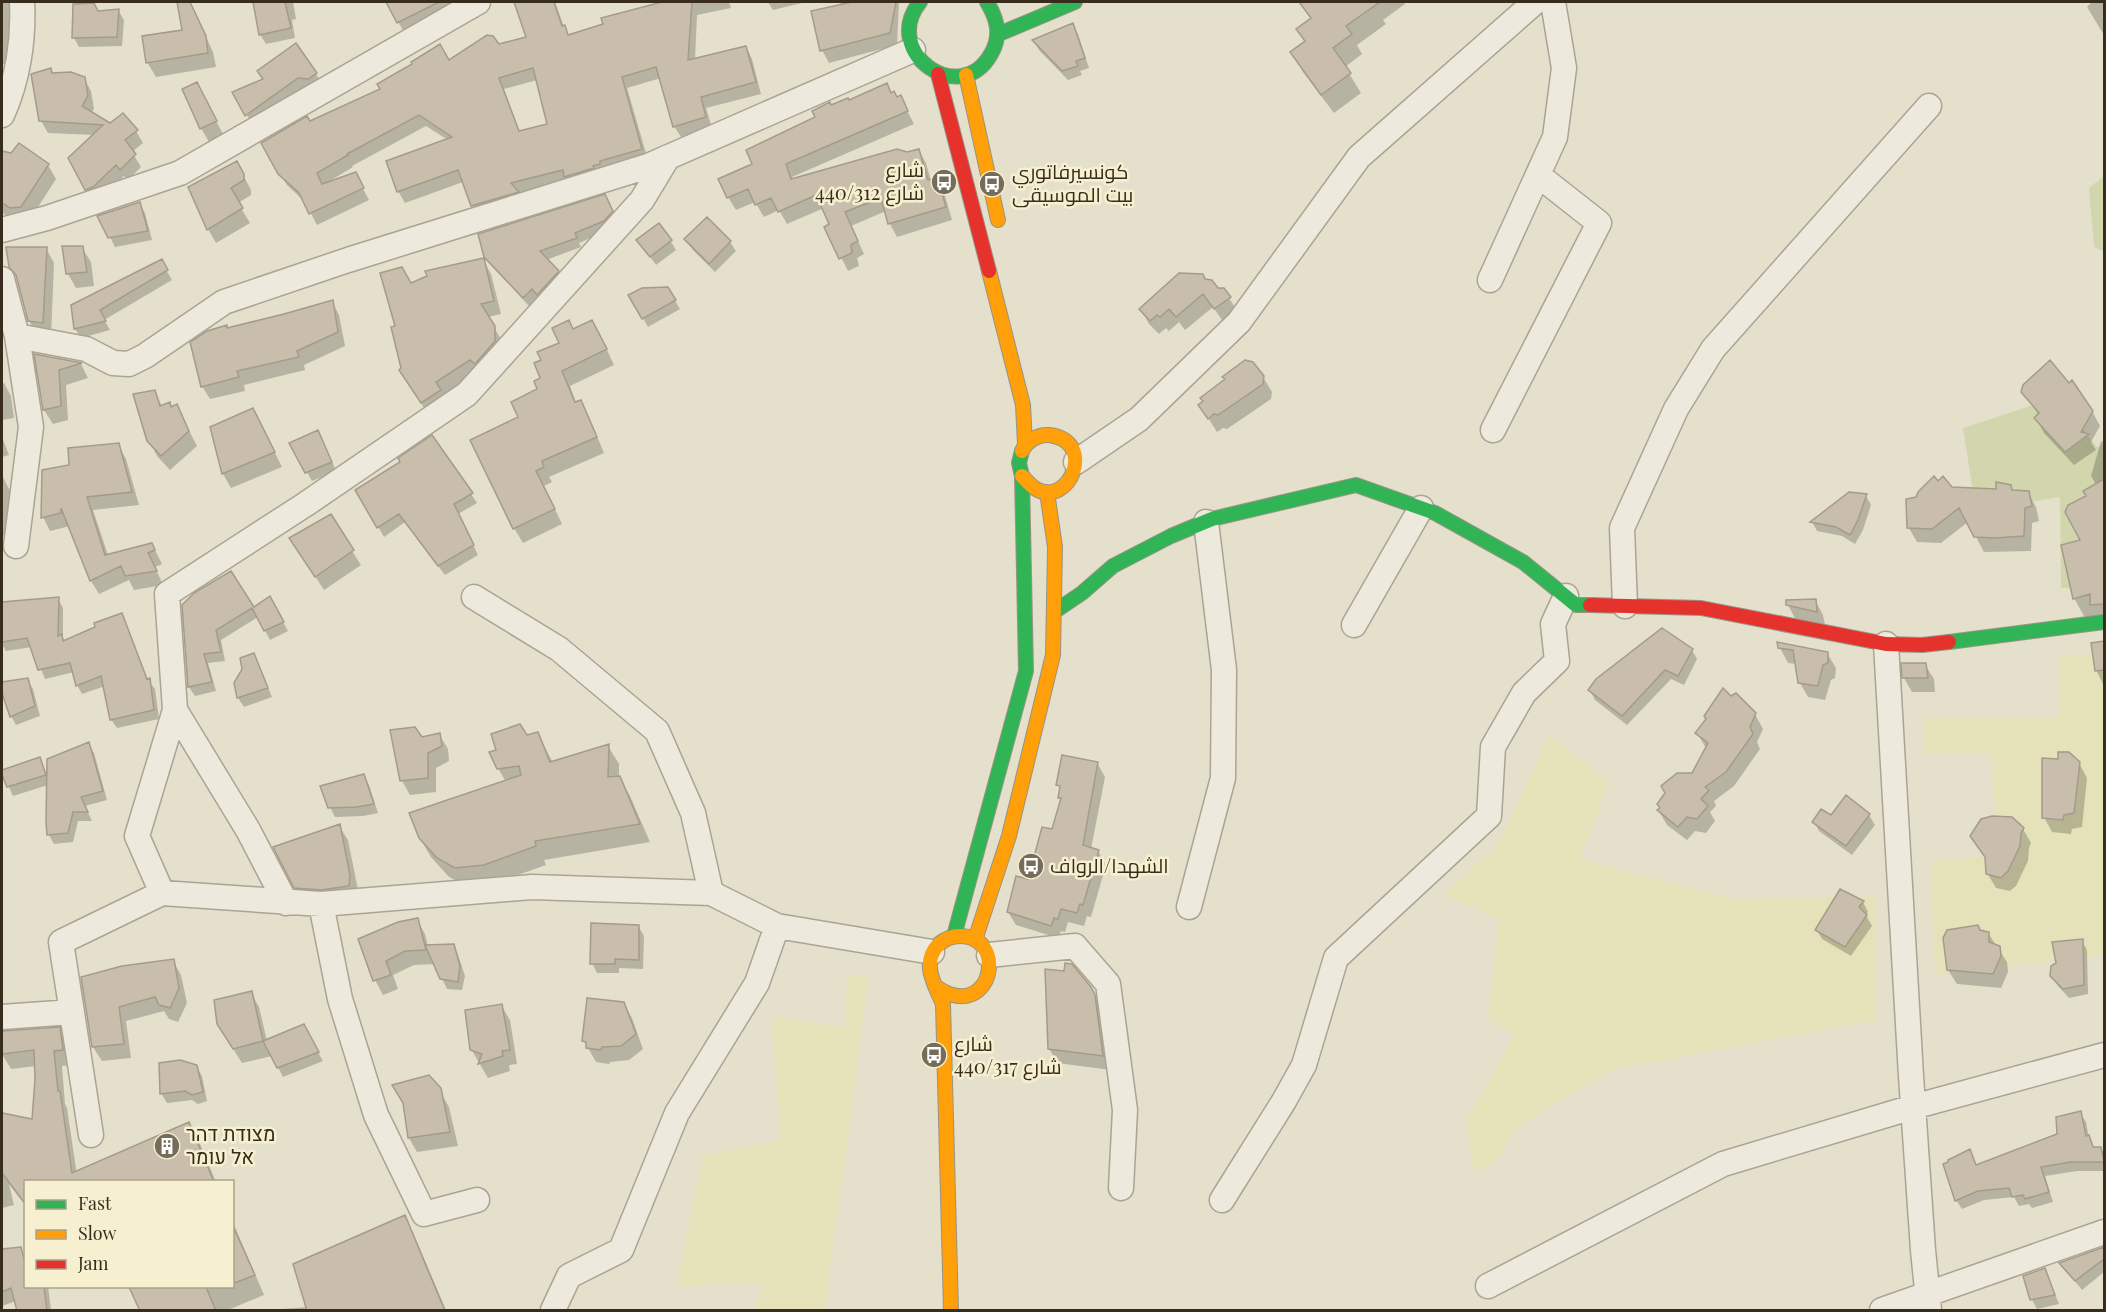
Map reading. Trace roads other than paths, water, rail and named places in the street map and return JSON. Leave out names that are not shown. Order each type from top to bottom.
[{"type":"street","points":[[2,115],[11,95],[18,58],[23,24],[22,2]]},
{"type":"street","points":[[2,230],[47,218],[180,173],[478,2]]},
{"type":"street","points":[[920,2],[911,18],[909,33],[913,50],[922,63],[938,74],[953,76],[966,75],[980,68],[991,57],[998,43],[997,18],[987,2]]},
{"type":"street","points":[[999,34],[1075,2]]},
{"type":"street","points":[[1076,462],[1139,419],[1239,321],[1359,157],[1536,2]]},
{"type":"street","points":[[1490,280],[1555,137],[1564,68],[1553,2]]},
{"type":"street","points":[[17,336],[86,349],[113,363],[129,364],[145,356],[224,302],[648,166],[913,50]]},
{"type":"street","points":[[938,74],[1023,405],[1025,444]]},
{"type":"street","points":[[966,75],[1001,235]]},
{"type":"street","points":[[1625,606],[1622,528],[1676,409],[1713,349],[1929,106]]},
{"type":"street","points":[[162,893],[138,836],[175,710],[167,594],[306,504],[467,394],[642,200],[668,157]]},
{"type":"street","points":[[1493,430],[1599,223],[1538,175]]},
{"type":"street","points":[[2,279],[17,336],[31,427],[16,546]]},
{"type":"street","points":[[954,936],[1026,671],[1020,453],[1025,444],[1052,430],[1069,444],[1074,453],[1076,462],[1072,478],[1057,490],[1047,492],[1037,490],[1022,476]]},
{"type":"street","points":[[1054,612],[1082,593],[1113,566],[1171,536],[1206,522],[1286,500],[1356,485],[1435,513],[1523,562],[1576,605],[1701,608],[1887,644],[1922,645],[2104,622]]},
{"type":"street","points":[[936,987],[961,1004],[981,990],[991,971],[982,947],[1053,655],[1055,547],[1047,492]]},
{"type":"street","points":[[1354,625],[1421,508]]},
{"type":"street","points":[[1189,907],[1223,778],[1224,670],[1206,522]]},
{"type":"street","points":[[1222,1200],[1304,1065],[1336,958],[1489,816],[1493,747],[1524,693],[1557,661],[1553,624],[1566,596]]},
{"type":"street","points":[[474,597],[559,649],[657,731],[693,813],[711,893]]},
{"type":"street","points":[[1887,644],[1913,1107],[1928,1302]]},
{"type":"street","points":[[175,710],[248,830],[286,903]]},
{"type":"street","points":[[90,1135],[61,942],[162,893],[321,904],[532,888],[711,893],[777,926],[932,952]]},
{"type":"street","points":[[321,904],[340,999],[376,1115],[424,1214],[477,1200]]},
{"type":"street","points":[[553,1311],[569,1276],[621,1250],[677,1113],[758,983],[777,926]]},
{"type":"street","points":[[951,1311],[943,1004],[929,973],[932,952],[944,940],[954,936],[966,936],[982,947],[1075,946],[1108,984],[1125,1110],[1121,1188]]},
{"type":"street","points":[[2,1017],[72,1012]]},
{"type":"street","points":[[1488,1286],[1722,1164],[1913,1107],[2104,1055]]},
{"type":"street","points":[[962,1208],[964,1311]]},
{"type":"street","points":[[1882,1311],[1928,1302],[2104,1232]]},
{"type":"place","name":"شارع 440/شارع 312","points":[[944,182]]},
{"type":"place","name":"كونسيرفاتوري بيت الموسيقى","points":[[992,184]]},
{"type":"place","name":"الشهدا/الرواف","points":[[1031,866]]},
{"type":"place","name":"شارع 440/شارع 317","points":[[934,1055]]},
{"type":"place","name":"מצודת דהר אל עומר","points":[[167,1146]]}]
